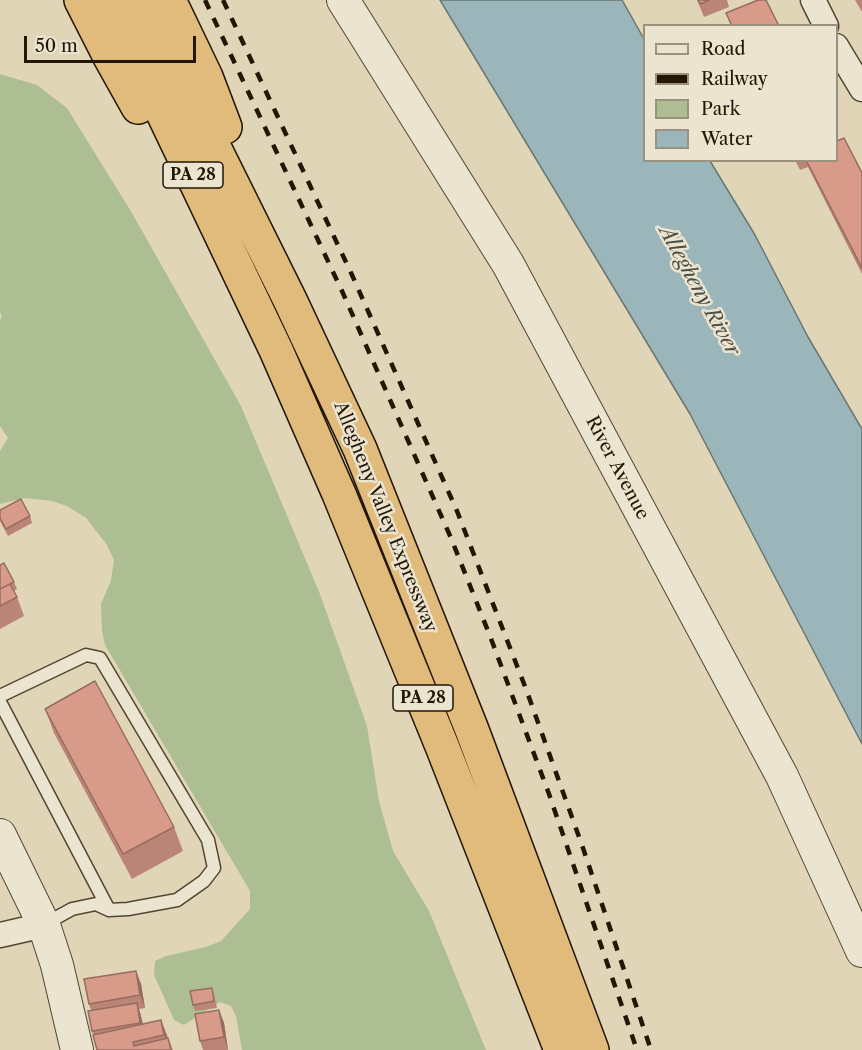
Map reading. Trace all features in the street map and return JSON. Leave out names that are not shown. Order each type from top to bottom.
[{"type":"highway","points":[[81,0],[110,57],[276,350]]},
{"type":"highway","name":"Allegheny Valley Expressway","points":[[109,0],[276,350],[339,494],[438,735],[561,1050]]},
{"type":"highway","name":"Allegheny Valley Expressway","points":[[141,0],[290,300],[360,449],[472,730],[592,1050]]},
{"type":"highway","points":[[169,0],[206,77],[290,300]]},
{"type":"street","name":"River Avenue","points":[[343,0],[513,274],[782,776],[862,951]]},
{"type":"street","points":[[813,0],[825,24]]},
{"type":"street","points":[[838,48],[862,89]]},
{"type":"street","points":[[0,835],[44,925],[57,965],[77,1050]]},
{"type":"street","points":[[0,935],[44,925]]},
{"type":"lane","points":[[0,696],[86,655],[100,658],[208,840],[214,868],[204,881],[177,900],[128,909],[109,909],[96,904],[72,909],[44,925]]},
{"type":"lane","points":[[0,702],[109,909]]},
{"type":"green space","points":[[0,74],[37,85],[67,108],[132,213],[241,406],[320,594],[367,726],[379,801],[393,851],[429,911],[486,1050],[242,1050],[236,1016],[231,1006],[220,1002],[184,1025],[174,1020],[154,975],[155,961],[221,941],[250,909],[250,891],[105,645],[101,604],[111,580],[114,560],[107,545],[86,518],[67,506],[52,501],[25,498],[0,504],[0,451],[8,438],[0,426],[0,320],[2,317],[0,312]]},
{"type":"water","name":"Allegheny River","points":[[440,0],[622,0],[643,37],[643,162],[711,162],[755,235],[808,337],[862,429],[862,744],[690,414]]},
{"type":"building","points":[[758,0],[766,0],[778,24],[731,24],[726,13]]},
{"type":"building","points":[[844,138],[862,173],[862,268],[807,162],[838,162],[838,141]]},
{"type":"building","points":[[21,499],[30,516],[6,529],[0,518],[0,510]]},
{"type":"building","points":[[4,563],[14,582],[0,589],[0,565]]},
{"type":"building","points":[[10,584],[17,597],[0,606],[0,589]]},
{"type":"building","points":[[95,681],[174,827],[123,854],[45,709]]},
{"type":"building","points":[[136,971],[140,995],[89,1004],[84,979]]},
{"type":"building","points":[[212,988],[214,1001],[193,1005],[190,991]]},
{"type":"building","points":[[137,1003],[140,1023],[92,1031],[88,1011]]},
{"type":"building","points":[[219,1010],[224,1037],[200,1041],[195,1014]]},
{"type":"building","points":[[161,1020],[164,1035],[133,1042],[134,1046],[168,1038],[171,1050],[97,1050],[93,1035]]},
{"type":"railway","points":[[205,0],[342,291],[451,538],[549,794],[637,1050]]},
{"type":"railway","points":[[223,0],[352,275],[457,511],[526,689],[583,848],[651,1050]]}]
